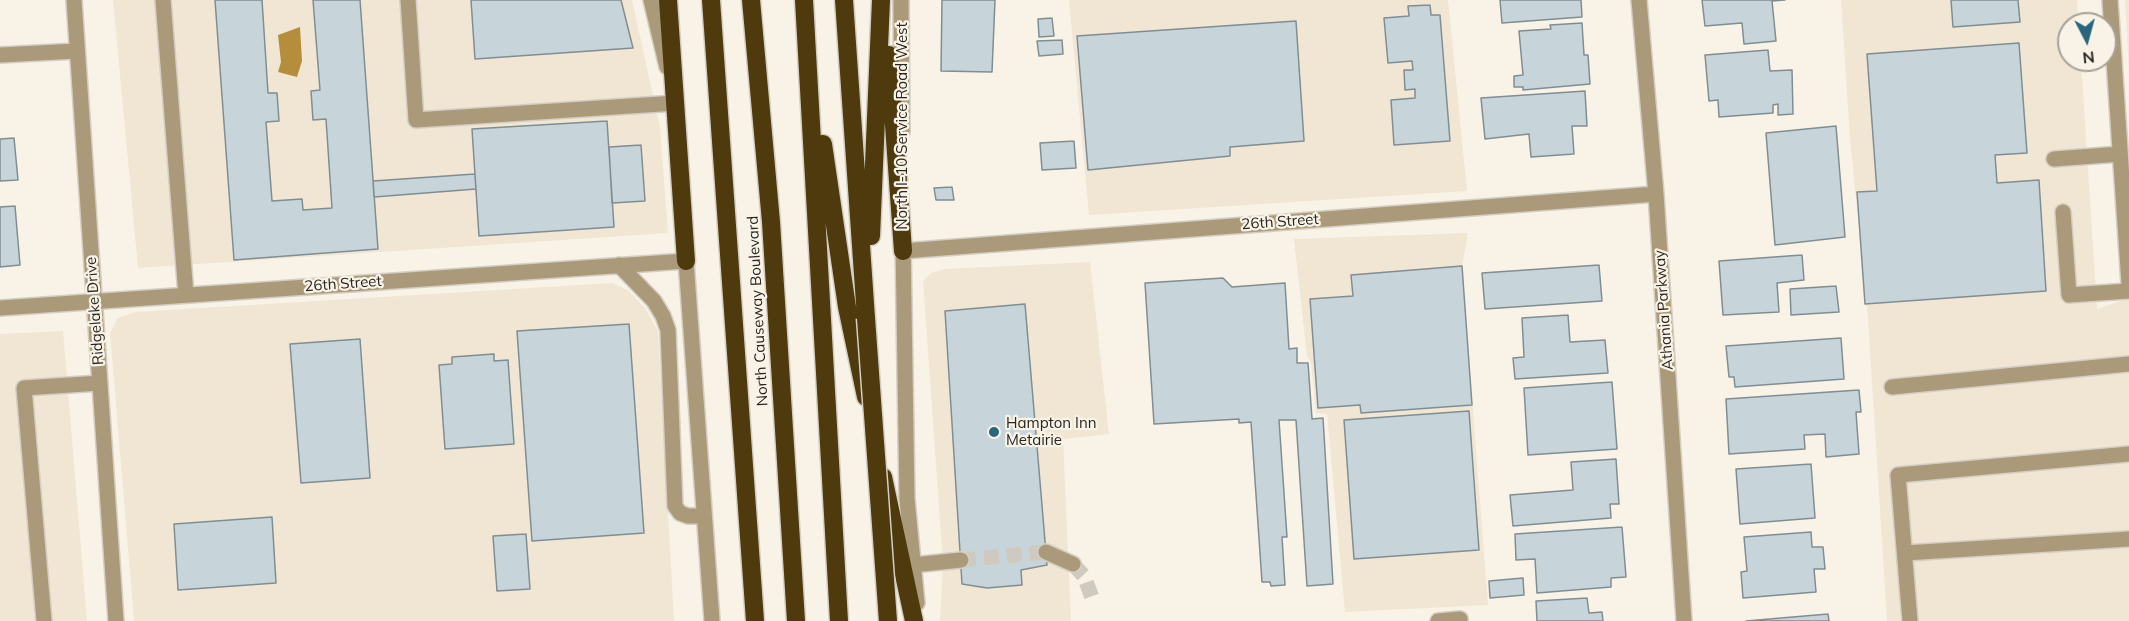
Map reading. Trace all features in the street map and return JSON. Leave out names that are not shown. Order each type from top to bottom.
[{"type":"highway","points":[[668,0],[686,261]]},
{"type":"highway","points":[[711,0],[755,621]]},
{"type":"highway","name":"North Causeway Boulevard","points":[[751,0],[771,222],[796,621]]},
{"type":"highway","points":[[804,0],[839,621]]},
{"type":"highway","points":[[844,0],[888,621]]},
{"type":"highway","points":[[866,318],[883,0]]},
{"type":"highway","points":[[883,0],[903,251]]},
{"type":"highway","points":[[806,26],[847,307],[917,621]]},
{"type":"street","name":"Ridgelake Drive","points":[[74,0],[116,621]]},
{"type":"street","points":[[163,0],[186,295]]},
{"type":"street","points":[[408,0],[416,120],[676,104],[651,0]]},
{"type":"street","name":"North I-10 Service Road West","points":[[901,0],[903,251]]},
{"type":"street","name":"Athania Parkway","points":[[1639,0],[1656,194],[1684,621]]},
{"type":"street","points":[[2110,0],[2129,275]]},
{"type":"street","points":[[0,55],[77,51]]},
{"type":"street","points":[[2055,159],[2120,154]]},
{"type":"street","name":"26th Street","points":[[903,251],[1656,194]]},
{"type":"street","points":[[2063,212],[2069,295],[2129,291]]},
{"type":"street","points":[[903,251],[907,499],[917,621]]},
{"type":"street","points":[[686,261],[712,621]]},
{"type":"street","name":"26th Street","points":[[0,308],[686,261]]},
{"type":"street","points":[[619,265],[646,291],[666,323],[675,506],[680,513],[688,516],[704,516]]},
{"type":"street","points":[[1892,387],[2129,364]]},
{"type":"street","points":[[44,621],[24,388],[100,383]]},
{"type":"street","points":[[1910,621],[1898,475],[2129,454]]},
{"type":"street","points":[[1905,553],[2129,539]]},
{"type":"street","points":[[1046,552],[1073,564]]},
{"type":"street","points":[[913,565],[961,560]]},
{"type":"street","points":[[1438,621],[1460,619]]},
{"type":"shaded area","points":[[113,0],[632,0],[660,127],[668,233],[138,268]]},
{"type":"shaded area","points":[[1069,0],[1448,0],[1467,191],[1089,215]]},
{"type":"shaded area","points":[[1841,0],[2077,0],[2078,12],[2057,12],[2057,72],[2082,72],[2097,309],[2129,298],[2129,621],[1887,621],[1868,319],[1850,139]]},
{"type":"shaded area","points":[[2125,0],[2129,0],[2129,71]]},
{"type":"shaded area","points":[[300,27],[302,61],[297,77],[278,72],[281,62],[278,35]]},
{"type":"shaded area","points":[[1468,233],[1462,267],[1488,605],[1345,612],[1327,414],[1316,413],[1294,239]]},
{"type":"shaded area","points":[[1090,262],[1109,434],[1063,439],[1071,621],[940,621],[943,564],[923,281],[931,273],[945,269]]},
{"type":"shaded area","points":[[613,283],[629,291],[645,308],[658,331],[674,621],[134,621],[110,333],[117,319],[135,312]]},
{"type":"shaded area","points":[[63,331],[87,621],[0,621],[0,334]]},
{"type":"building","points":[[215,0],[262,0],[268,93],[277,93],[279,121],[266,122],[272,201],[302,199],[303,210],[332,208],[326,119],[313,120],[311,91],[320,90],[313,0],[360,0],[378,249],[234,260]]},
{"type":"building","points":[[471,0],[621,0],[633,48],[475,59]]},
{"type":"building","points":[[942,0],[995,0],[992,72],[941,71]]},
{"type":"building","points":[[1500,0],[1581,0],[1582,17],[1502,23]]},
{"type":"building","points":[[1702,0],[1785,0],[1772,1],[1776,41],[1744,44],[1742,23],[1705,26]]},
{"type":"building","points":[[1951,0],[2018,0],[2020,22],[1953,27]]},
{"type":"building","points":[[1430,5],[1431,15],[1440,15],[1450,141],[1394,145],[1391,100],[1415,98],[1415,89],[1405,90],[1404,70],[1413,70],[1412,61],[1388,63],[1384,18],[1409,16],[1408,6]]},
{"type":"building","points":[[1052,18],[1054,36],[1039,37],[1038,19]]},
{"type":"building","points":[[1296,21],[1304,141],[1230,147],[1230,156],[1088,170],[1077,36]]},
{"type":"building","points":[[1582,23],[1584,55],[1588,55],[1590,84],[1523,90],[1523,87],[1514,87],[1514,76],[1523,75],[1519,31],[1551,29],[1550,25]]},
{"type":"building","points":[[1062,40],[1063,54],[1039,56],[1037,41]]},
{"type":"building","points":[[2019,43],[2027,153],[1995,155],[1997,183],[2039,180],[2046,291],[1865,304],[1857,192],[1877,191],[1867,54]]},
{"type":"building","points":[[1768,50],[1770,71],[1792,70],[1793,114],[1778,115],[1778,104],[1773,105],[1773,113],[1719,117],[1718,100],[1709,101],[1705,55]]},
{"type":"building","points":[[1585,91],[1587,126],[1572,126],[1574,154],[1531,157],[1529,134],[1485,139],[1481,98]]},
{"type":"building","points":[[607,121],[614,227],[479,236],[472,129]]},
{"type":"building","points":[[1836,126],[1845,237],[1775,245],[1766,133]]},
{"type":"building","points":[[14,138],[18,180],[0,181],[0,139]]},
{"type":"building","points":[[1074,141],[1076,168],[1042,170],[1040,143]]},
{"type":"building","points":[[641,145],[645,201],[612,203],[609,147]]},
{"type":"building","points":[[475,174],[476,189],[374,197],[373,181]]},
{"type":"building","points":[[952,187],[954,200],[936,200],[934,188]]},
{"type":"building","points":[[15,206],[20,265],[0,267],[0,207]]},
{"type":"building","points":[[1802,255],[1804,280],[1777,283],[1779,312],[1723,315],[1719,261]]},
{"type":"building","points":[[1599,265],[1602,301],[1485,309],[1482,273]]},
{"type":"building","points":[[1462,266],[1472,405],[1361,413],[1360,405],[1318,408],[1310,299],[1353,296],[1351,275]]},
{"type":"building","points":[[1223,278],[1232,287],[1285,283],[1289,349],[1297,348],[1297,363],[1308,363],[1312,419],[1323,418],[1333,584],[1307,586],[1296,420],[1279,420],[1287,537],[1282,537],[1285,585],[1271,586],[1270,582],[1262,582],[1251,422],[1239,423],[1239,419],[1154,424],[1145,283]]},
{"type":"building","points":[[1836,286],[1839,312],[1791,315],[1790,289]]},
{"type":"building","name":"Hampton Inn Metairie","points":[[1025,304],[1047,565],[1021,570],[1022,585],[987,588],[962,584],[945,311]]},
{"type":"building","points":[[1568,315],[1570,342],[1605,340],[1608,373],[1515,379],[1513,358],[1524,357],[1522,318]]},
{"type":"building","points":[[629,324],[644,533],[532,541],[517,331]]},
{"type":"building","points":[[1841,338],[1844,379],[1735,387],[1734,377],[1729,377],[1726,346]]},
{"type":"building","points":[[360,339],[370,478],[301,483],[290,344]]},
{"type":"building","points":[[494,354],[494,361],[508,360],[514,444],[445,449],[439,365],[452,364],[452,357]]},
{"type":"building","points":[[1612,382],[1617,449],[1528,455],[1524,388]]},
{"type":"building","points":[[1859,390],[1861,412],[1856,412],[1859,454],[1826,457],[1825,434],[1804,435],[1805,449],[1729,454],[1726,399]]},
{"type":"building","points":[[1469,411],[1479,550],[1354,559],[1344,420]]},
{"type":"building","points":[[1616,459],[1619,504],[1610,504],[1611,518],[1513,526],[1510,495],[1573,490],[1571,462]]},
{"type":"building","points":[[1811,464],[1815,518],[1740,524],[1736,469]]},
{"type":"building","points":[[272,517],[276,583],[178,590],[174,524]]},
{"type":"building","points":[[1622,527],[1626,577],[1611,578],[1611,587],[1537,593],[1535,559],[1516,560],[1515,534]]},
{"type":"building","points":[[1811,532],[1812,547],[1823,547],[1825,569],[1814,569],[1816,592],[1743,598],[1741,572],[1747,571],[1744,537]]},
{"type":"building","points":[[526,534],[530,589],[497,591],[493,536]]},
{"type":"building","points":[[1523,578],[1524,595],[1490,598],[1489,581]]},
{"type":"building","points":[[1587,598],[1589,613],[1602,612],[1603,621],[1537,621],[1536,601]]},
{"type":"building","points":[[1828,614],[1829,621],[1746,621]]},
{"type":"tunnel","points":[[961,560],[1046,552]]},
{"type":"tunnel","points":[[1073,564],[1084,576],[1094,603]]},
{"type":"place","name":"Hampton Inn Metairie","points":[[994,432]]}]
